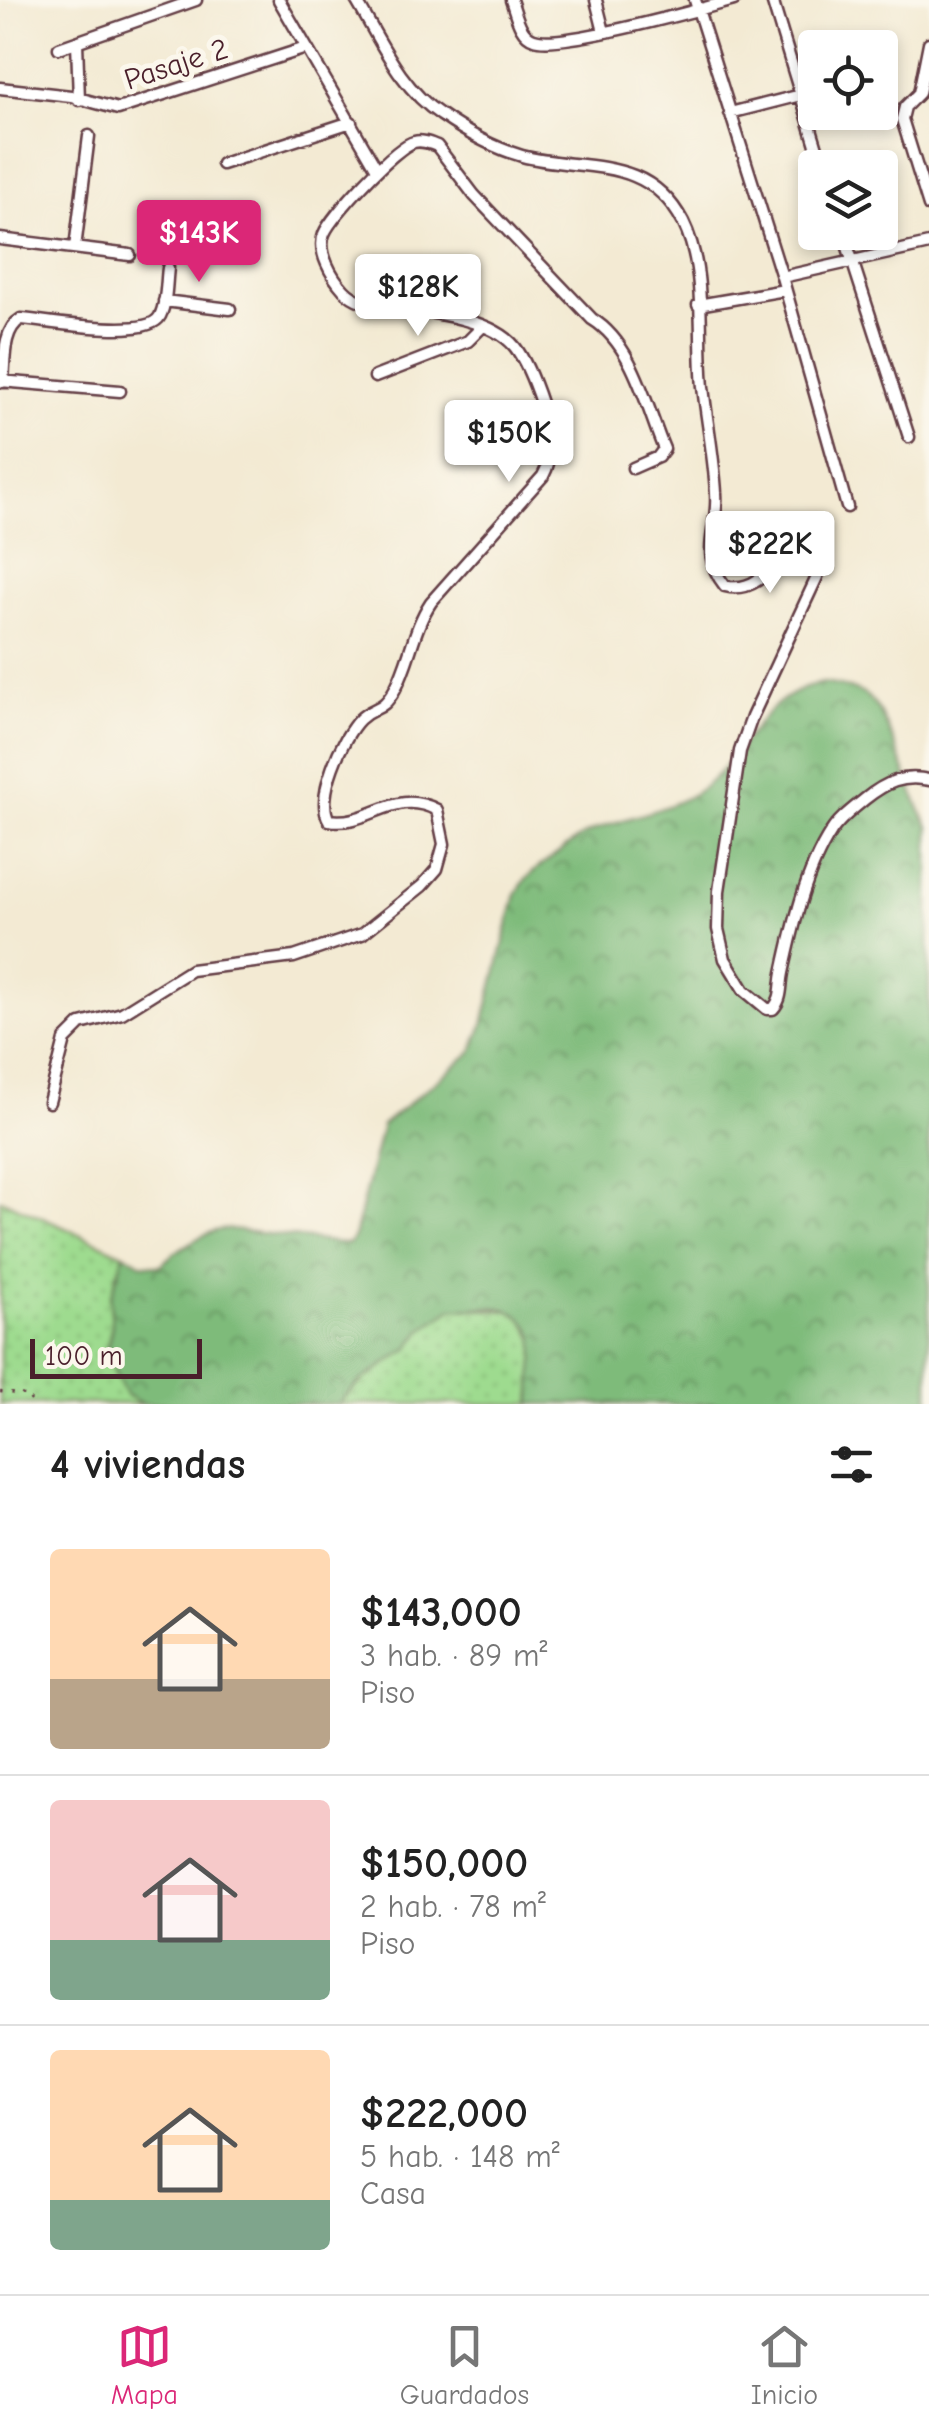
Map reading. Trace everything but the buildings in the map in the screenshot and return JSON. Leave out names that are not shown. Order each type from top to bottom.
[{"type":"street","points":[[60,48],[196,0]]},
{"type":"street","points":[[279,0],[377,169]]},
{"type":"street","points":[[356,0],[413,92],[440,115],[503,150],[544,160],[613,167],[656,190],[682,220],[695,257],[703,390],[716,497],[709,552],[714,572],[725,586],[751,586],[808,532],[818,537],[818,578],[752,717],[740,752],[728,824],[718,930],[726,960],[744,990],[758,1003],[773,1009],[781,998],[782,978],[798,916],[831,832],[886,783],[912,777],[929,780]]},
{"type":"street","points":[[511,0],[530,38],[547,42],[604,32],[696,5],[734,0]]},
{"type":"street","points":[[596,0],[604,32]]},
{"type":"street","points":[[772,0],[798,85]]},
{"type":"street","points":[[696,5],[786,290],[847,507]]},
{"type":"street","points":[[76,42],[79,100]]},
{"type":"street","points":[[929,43],[919,92],[905,107],[902,119],[929,206]]},
{"type":"street","name":"Pasaje 2","points":[[0,88],[70,96],[118,109],[306,48]]},
{"type":"street","points":[[730,113],[798,96]]},
{"type":"street","points":[[222,164],[351,122]]},
{"type":"street","points":[[75,248],[89,136]]},
{"type":"street","points":[[50,1102],[65,1040],[81,1024],[122,1013],[191,970],[294,957],[362,934],[436,870],[444,844],[437,810],[409,800],[344,823],[329,820],[323,810],[326,788],[358,721],[387,703],[398,684],[421,618],[544,476],[552,460],[551,438],[540,401],[514,346],[482,327],[434,313],[359,302],[344,290],[330,269],[322,250],[324,233],[377,169],[400,148],[416,142],[436,146],[486,208],[592,320],[609,330],[622,348],[664,448],[658,457],[633,468]]},
{"type":"street","points":[[0,238],[130,255]]},
{"type":"street","points":[[782,277],[929,244]]},
{"type":"street","points":[[848,250],[910,436]]},
{"type":"street","points":[[120,391],[1,382],[9,331],[21,318],[151,326],[160,318],[168,268]]},
{"type":"street","points":[[698,305],[786,290]]},
{"type":"street","points":[[164,301],[230,309]]},
{"type":"street","points":[[374,377],[468,342],[482,327]]},
{"type":"path","points":[[0,1392],[26,1395],[34,1404]]},
{"type":"green space","points":[[824,683],[859,692],[877,708],[929,827],[929,1404],[531,1404],[535,1349],[532,1332],[510,1311],[489,1308],[453,1308],[422,1330],[408,1349],[362,1380],[338,1404],[143,1404],[126,1395],[106,1353],[112,1325],[110,1298],[124,1254],[143,1264],[160,1266],[190,1243],[226,1229],[349,1244],[382,1125],[472,1052],[483,1025],[516,894],[528,877],[587,833],[675,803],[706,785],[780,702],[799,690]]},
{"type":"green space","points":[[0,1199],[124,1254],[110,1298],[112,1325],[106,1353],[126,1395],[143,1404],[0,1404]]},
{"type":"green space","points":[[453,1308],[510,1311],[525,1320],[536,1344],[531,1404],[338,1404],[362,1381],[407,1349],[422,1330]]}]
